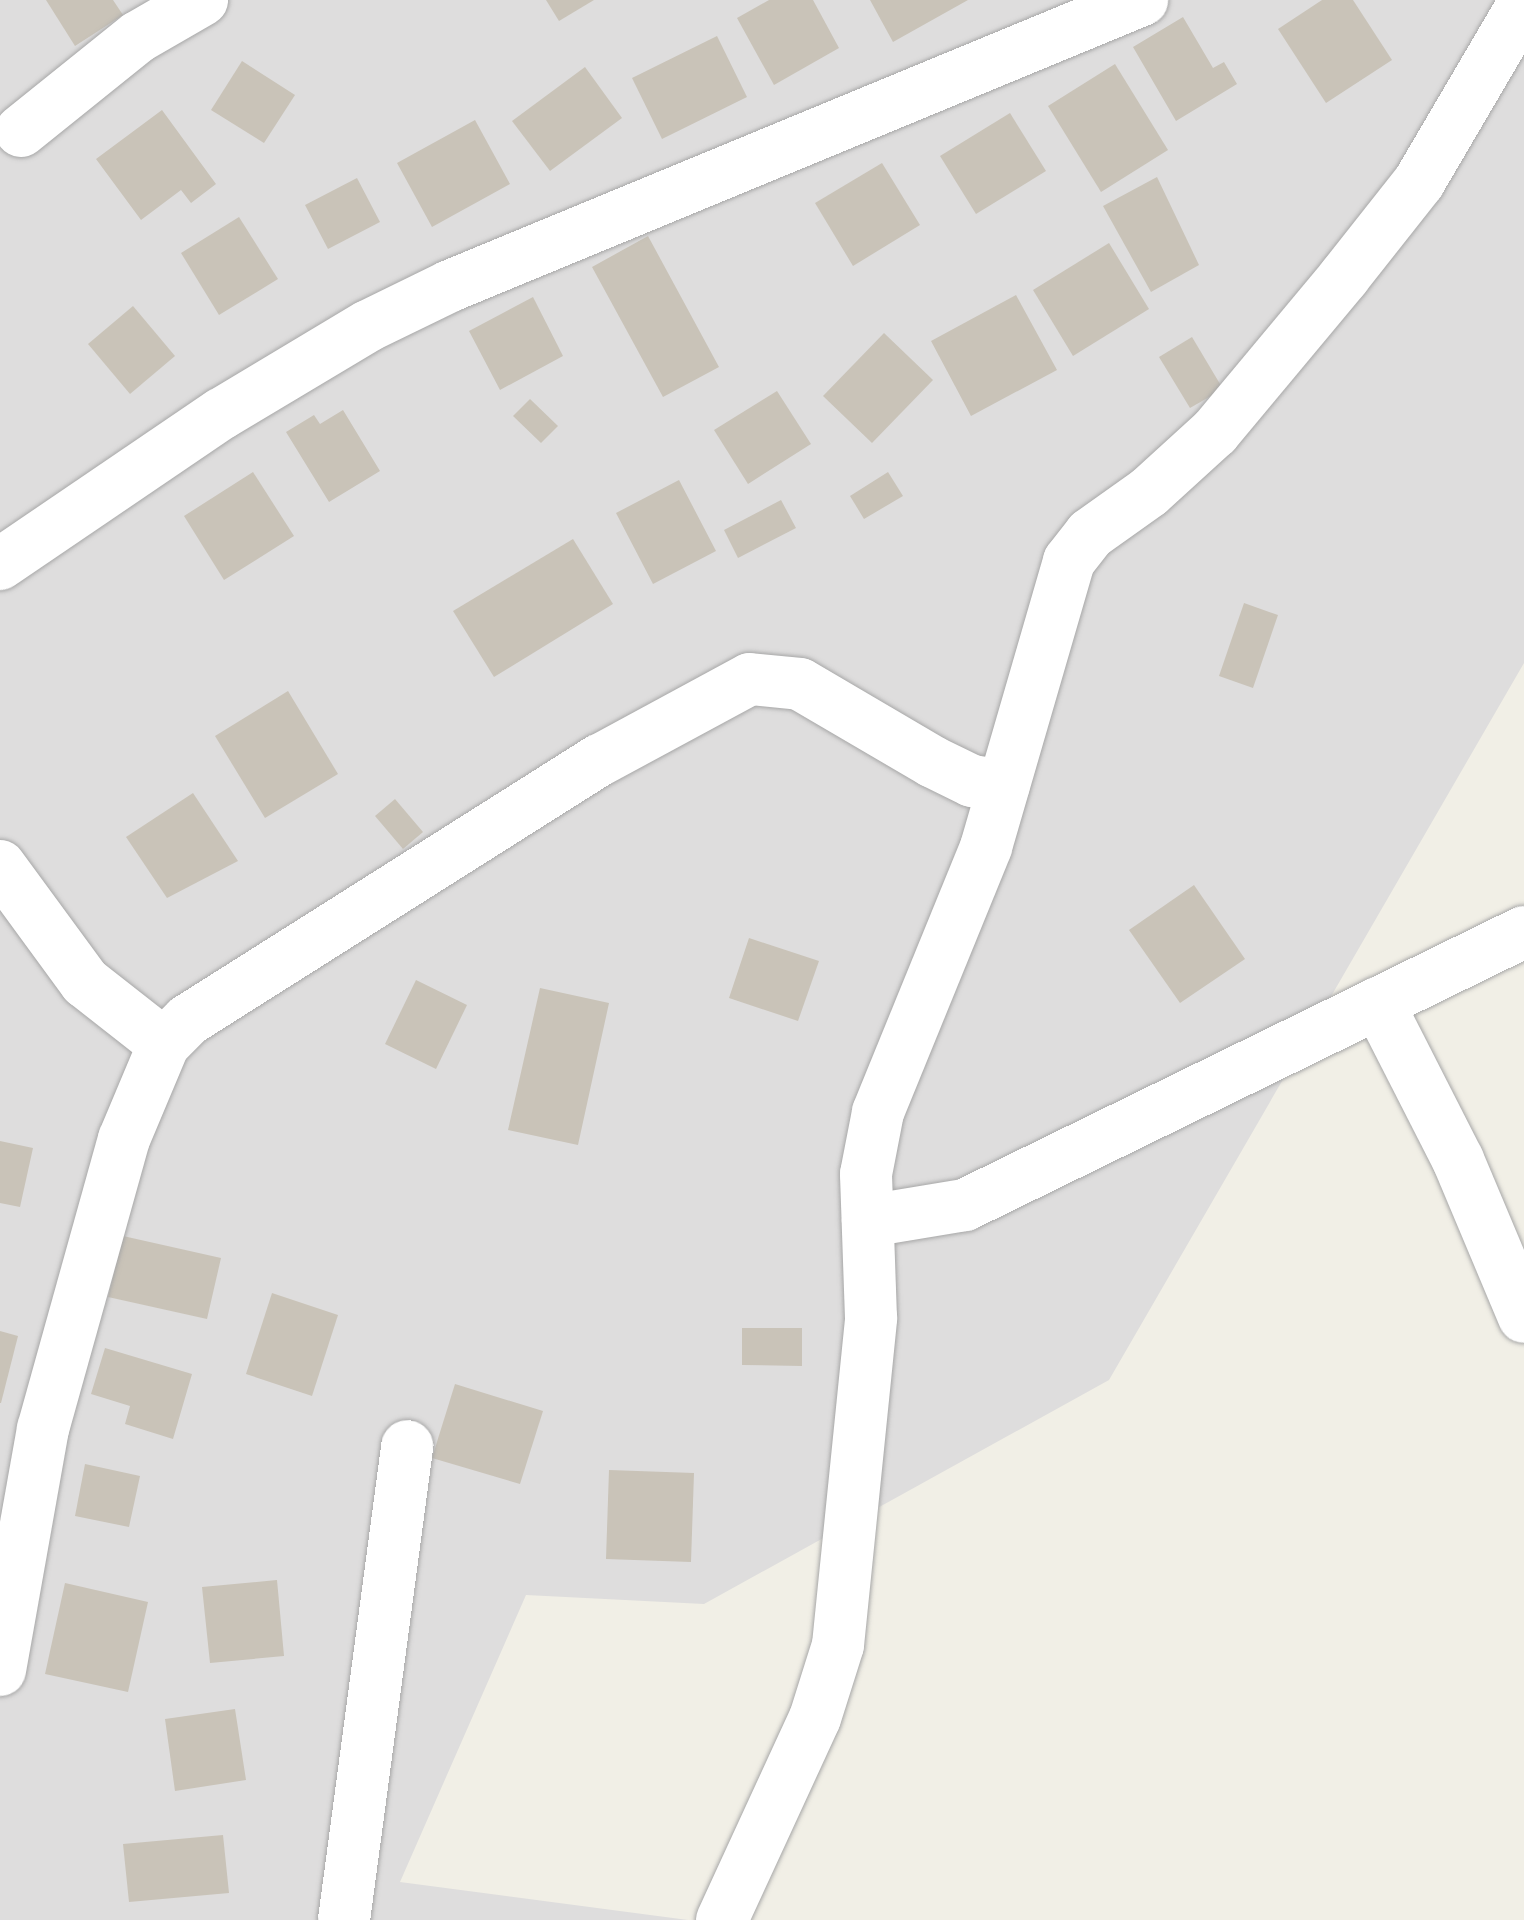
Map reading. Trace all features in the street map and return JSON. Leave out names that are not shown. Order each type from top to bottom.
[{"type":"street","points":[[21,131],[138,37],[202,0],[238,0]]},
{"type":"street","points":[[0,564],[221,414],[385,318],[1142,0]]},
{"type":"street","points":[[722,1920],[792,1771],[838,1645],[870,1318],[866,1174],[878,1112],[986,847],[1069,561],[1090,534],[1149,492],[1215,432],[1344,277],[1419,182],[1524,3]]},
{"type":"street","points":[[0,1670],[43,1429],[124,1138],[164,1044],[228,992],[566,782],[750,680],[800,684],[946,768],[1004,786]]},
{"type":"street","points":[[0,866],[85,982],[164,1044]]},
{"type":"street","points":[[868,1221],[965,1205],[1524,932]]},
{"type":"street","points":[[1378,1003],[1458,1160],[1524,1317]]},
{"type":"street","points":[[344,1920],[407,1446]]},
{"type":"shaded area","points":[[0,0],[1524,0],[1524,663],[1109,1380],[704,1604],[526,1595],[400,1882],[688,1920],[0,1920]]},
{"type":"building","points":[[46,0],[113,0],[123,15],[75,46]]},
{"type":"building","points":[[546,0],[594,0],[559,21]]},
{"type":"building","points":[[769,0],[813,0],[839,48],[774,85],[737,18]]},
{"type":"building","points":[[870,0],[968,0],[893,42]]},
{"type":"building","points":[[1322,0],[1353,0],[1392,60],[1326,103],[1278,29]]},
{"type":"building","points":[[1183,17],[1213,68],[1224,62],[1237,84],[1176,121],[1133,47]]},
{"type":"building","points":[[717,36],[747,97],[662,139],[632,78]]},
{"type":"building","points":[[242,61],[295,95],[264,143],[211,110]]},
{"type":"building","points":[[1115,64],[1168,150],[1101,192],[1048,106]]},
{"type":"building","points":[[585,67],[622,118],[550,171],[512,121]]},
{"type":"building","points":[[162,110],[216,184],[191,203],[181,190],[141,220],[96,159]]},
{"type":"building","points":[[1010,113],[1046,171],[976,214],[940,156]]},
{"type":"building","points":[[475,120],[510,184],[432,227],[397,163]]},
{"type":"building","points":[[882,163],[920,225],[853,266],[815,203]]},
{"type":"building","points":[[1157,177],[1199,265],[1151,292],[1103,206]]},
{"type":"building","points":[[357,178],[380,222],[328,249],[305,205]]},
{"type":"building","points":[[239,217],[278,279],[219,315],[181,253]]},
{"type":"building","points":[[648,236],[719,367],[663,397],[592,267]]},
{"type":"building","points":[[1109,243],[1149,309],[1073,356],[1033,290]]},
{"type":"building","points":[[1016,295],[1057,370],[971,416],[931,341]]},
{"type":"building","points":[[533,297],[563,356],[500,390],[469,331]]},
{"type":"building","points":[[133,306],[175,356],[130,394],[88,344]]},
{"type":"building","points":[[884,333],[933,380],[872,443],[823,396]]},
{"type":"building","points":[[1192,337],[1223,389],[1190,408],[1159,357]]},
{"type":"building","points":[[777,391],[811,444],[748,484],[714,430]]},
{"type":"building","points":[[530,399],[558,426],[541,443],[513,416]]},
{"type":"building","points":[[343,410],[380,471],[329,502],[286,432],[314,415],[320,424]]},
{"type":"building","points":[[253,472],[294,536],[224,580],[184,516]]},
{"type":"building","points":[[888,472],[903,496],[864,519],[850,496]]},
{"type":"building","points":[[679,480],[716,551],[653,584],[616,513]]},
{"type":"building","points":[[781,500],[796,528],[738,558],[724,530]]},
{"type":"building","points":[[573,539],[613,604],[494,677],[453,611]]},
{"type":"building","points":[[1244,603],[1278,615],[1253,688],[1219,676]]},
{"type":"building","points":[[288,691],[338,774],[265,818],[215,736]]},
{"type":"building","points":[[193,793],[238,861],[167,898],[126,837]]},
{"type":"building","points":[[395,799],[423,832],[403,849],[375,816]]},
{"type":"building","points":[[1194,885],[1245,959],[1180,1003],[1129,930]]},
{"type":"building","points":[[749,938],[819,961],[798,1021],[729,998]]},
{"type":"building","points":[[416,980],[467,1005],[436,1069],[385,1044]]},
{"type":"building","points":[[540,988],[609,1003],[578,1145],[508,1130]]},
{"type":"building","points":[[0,1141],[33,1148],[20,1207],[0,1203]]},
{"type":"building","points":[[123,1236],[221,1258],[207,1319],[108,1297]]},
{"type":"building","points":[[272,1293],[338,1315],[312,1396],[246,1374]]},
{"type":"building","points":[[742,1328],[802,1328],[802,1366],[742,1365]]},
{"type":"building","points":[[0,1331],[18,1336],[1,1403],[0,1403]]},
{"type":"building","points":[[105,1348],[192,1374],[173,1439],[125,1424],[130,1406],[91,1394]]},
{"type":"building","points":[[455,1384],[543,1411],[520,1484],[432,1458]]},
{"type":"building","points":[[85,1464],[140,1476],[129,1527],[75,1516]]},
{"type":"building","points":[[609,1470],[694,1473],[691,1562],[606,1559]]},
{"type":"building","points":[[277,1580],[284,1656],[210,1663],[202,1587]]},
{"type":"building","points":[[65,1583],[148,1602],[128,1692],[45,1674]]},
{"type":"building","points":[[235,1709],[246,1780],[175,1791],[165,1719]]},
{"type":"building","points":[[223,1835],[229,1893],[129,1902],[123,1844]]}]
